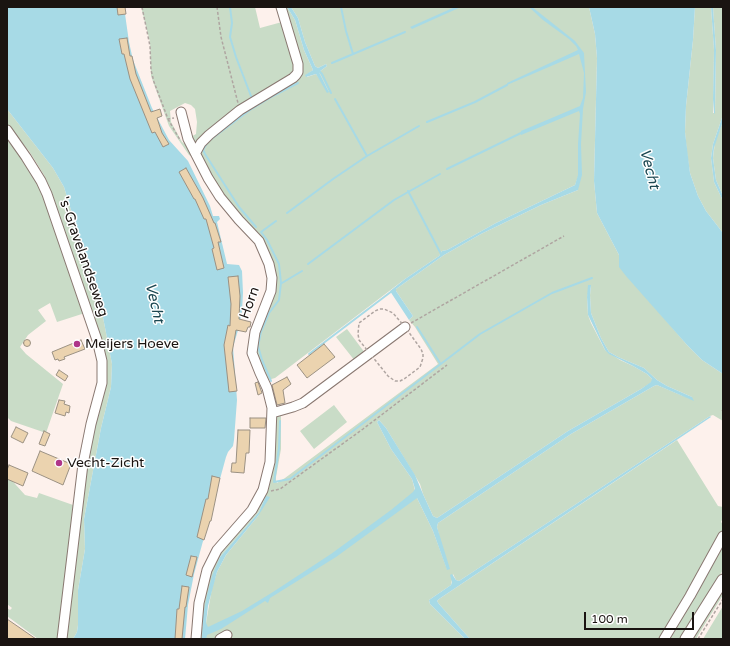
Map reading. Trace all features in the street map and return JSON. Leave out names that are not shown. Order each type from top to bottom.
[{"type":"main road","points":[[686,639],[723,580]]},
{"type":"street","points":[[196,152],[201,143],[240,110],[294,78],[298,72],[298,64],[281,7]]},
{"type":"street","name":"Horn","points":[[181,114],[188,139],[208,178],[220,197],[259,241],[269,264],[272,278],[271,291],[254,332],[252,353],[267,388],[272,413],[270,462],[263,490],[252,510],[217,550],[207,570],[199,603],[196,639]]},
{"type":"street","name":"'s-Gravelandseweg","points":[[7,130],[30,163],[47,194],[97,340],[102,361],[103,374],[101,391],[91,424],[82,464],[62,639]]},
{"type":"street","points":[[272,413],[303,403],[405,327]]},
{"type":"street","points":[[664,639],[723,536]]},
{"type":"path","points":[[142,7],[150,46],[151,70],[154,82],[168,119],[181,114]]},
{"type":"path","points":[[217,7],[221,37],[240,110]]},
{"type":"path","points":[[405,327],[564,236]]},
{"type":"path","points":[[263,490],[280,490],[447,365]]},
{"type":"path","points":[[698,639],[723,599]]},
{"type":"green space","points":[[141,7],[255,7],[260,28],[282,22],[294,62],[294,73],[229,113],[194,145],[189,138],[196,134],[197,122],[195,109],[191,105],[185,103],[170,111],[171,122],[182,142],[190,148],[196,159],[189,155],[169,126],[151,76],[150,42]]},
{"type":"green space","points":[[283,7],[287,7],[295,20],[304,50],[313,70],[306,75],[307,77],[316,74],[329,92],[319,72],[327,66],[326,64],[318,68],[315,66],[305,42],[298,18],[291,7],[589,7],[595,34],[597,58],[594,181],[597,213],[619,255],[619,265],[687,345],[702,360],[723,374],[723,421],[713,415],[710,416],[459,581],[456,580],[453,574],[451,585],[429,600],[430,604],[465,639],[198,639],[205,589],[218,553],[259,502],[276,417],[281,416],[281,449],[276,477],[277,483],[438,364],[409,320],[413,316],[396,289],[444,255],[481,234],[541,205],[578,190],[578,177],[575,185],[496,223],[447,250],[442,251],[439,256],[405,279],[275,378],[268,380],[257,356],[255,346],[262,321],[272,261],[268,251],[257,234],[238,215],[213,180],[199,150],[227,123],[302,75]],"holes":[[[591,285],[591,313],[601,338],[609,352],[644,368],[657,380],[692,397],[683,396],[657,385],[654,386],[571,434],[438,523],[437,527],[447,569],[433,531],[417,498],[412,479],[391,449],[377,422],[379,420],[386,428],[420,484],[433,516],[437,518],[568,431],[652,382],[652,379],[647,374],[620,360],[605,350],[588,315],[587,297]],[[266,496],[258,516],[226,555],[217,572],[212,588],[206,623],[202,628],[203,616],[220,557],[259,512]]]},
{"type":"green space","points":[[695,7],[711,7],[714,50],[713,113],[715,113],[716,50],[713,7],[723,7],[723,115],[713,144],[711,158],[714,182],[723,201],[723,233],[706,211],[698,196],[690,173],[687,153],[685,132],[686,106]]},
{"type":"green space","points":[[7,109],[53,168],[64,187],[102,312],[112,364],[111,387],[101,428],[84,519],[85,549],[78,590],[78,625],[77,632],[73,639],[66,639],[86,460],[102,399],[94,319],[52,193],[44,175],[29,151],[7,125]]},
{"type":"green space","points":[[723,121],[723,196],[716,180],[713,158],[715,142]]},
{"type":"green space","points":[[7,135],[42,190],[85,313],[57,322],[50,303],[38,310],[46,321],[28,335],[20,347],[26,354],[63,384],[46,433],[11,421],[7,417]]},
{"type":"green space","points":[[347,329],[365,353],[355,361],[336,337]]},
{"type":"green space","points":[[334,405],[347,422],[314,449],[300,431]]},
{"type":"green space","points":[[677,440],[718,506],[723,507],[723,518],[721,522],[723,524],[723,532],[661,639],[470,639],[439,604],[437,601],[439,599]]},
{"type":"green space","points":[[7,475],[25,495],[37,498],[39,493],[73,505],[59,639],[38,639],[7,616],[7,608],[10,610],[12,608],[7,604]]},
{"type":"green space","points":[[723,542],[723,570],[680,639],[667,639]]},
{"type":"green space","points":[[723,587],[723,595],[696,639],[691,639]]},
{"type":"green space","points":[[723,606],[723,639],[703,639]]},
{"type":"water","name":"Vecht","points":[[7,7],[124,7],[133,60],[152,108],[169,140],[188,161],[210,206],[213,216],[219,216],[220,219],[217,222],[227,264],[239,265],[242,271],[242,311],[233,347],[237,400],[234,440],[233,446],[226,457],[194,574],[188,605],[185,639],[73,639],[77,632],[78,625],[78,590],[85,549],[84,519],[101,428],[111,387],[112,364],[102,312],[64,187],[53,168],[7,109]]},
{"type":"water","points":[[287,7],[291,7],[298,18],[305,42],[315,66],[318,68],[326,64],[327,66],[319,72],[329,92],[327,93],[316,74],[306,77],[305,75],[313,70],[304,50],[295,20]]},
{"type":"water","points":[[455,7],[461,7],[412,29],[410,27]]},
{"type":"water","points":[[529,7],[532,7],[575,41],[584,53],[586,92],[583,109],[581,144],[582,175],[578,190],[541,205],[481,234],[444,255],[396,289],[413,316],[409,320],[390,291],[439,256],[442,251],[447,250],[496,223],[575,185],[578,175],[579,111],[521,135],[521,131],[580,106],[583,98],[584,73],[579,54],[507,85],[507,83],[578,50],[569,39],[543,20]]},
{"type":"water","name":"Vecht","points":[[589,7],[695,7],[685,132],[690,173],[698,196],[706,211],[723,233],[723,374],[702,360],[687,345],[626,276],[619,267],[619,255],[597,213],[594,181],[597,58],[595,34]]},
{"type":"water","points":[[711,7],[713,7],[716,50],[714,114],[714,50]]},
{"type":"water","points":[[723,115],[723,121],[714,148],[713,158],[716,180],[723,196],[723,201],[714,182],[711,158],[713,144]]},
{"type":"water","points":[[588,285],[591,285],[591,313],[601,338],[609,352],[644,368],[657,380],[692,397],[694,401],[657,385],[654,386],[571,434],[438,523],[437,527],[450,569],[447,570],[433,531],[417,498],[336,557],[270,598],[268,603],[265,601],[221,629],[207,635],[206,639],[202,639],[203,616],[207,595],[212,576],[220,557],[259,512],[266,496],[270,497],[258,516],[226,555],[217,572],[208,606],[206,623],[208,627],[242,611],[331,554],[413,492],[415,489],[412,479],[391,449],[377,422],[379,420],[386,428],[415,475],[433,516],[437,518],[568,431],[651,382],[652,379],[647,374],[609,354],[605,350],[588,315]]},
{"type":"water","points":[[710,416],[711,417],[439,599],[437,601],[439,604],[470,639],[465,639],[430,604],[429,600],[451,585],[452,582],[450,575],[452,574],[456,580],[459,581]]},
{"type":"building","points":[[117,7],[125,7],[126,14],[118,15]]},
{"type":"building","points":[[127,38],[130,56],[132,56],[136,74],[151,112],[160,109],[162,116],[157,118],[162,133],[169,144],[163,147],[155,132],[152,133],[130,79],[119,39]]},
{"type":"building","points":[[186,168],[215,223],[221,242],[218,242],[224,268],[217,270],[212,249],[214,248],[206,219],[204,219],[195,199],[179,172]]},
{"type":"building","points":[[238,276],[240,296],[239,319],[251,322],[250,327],[248,327],[246,332],[236,330],[232,353],[237,391],[229,392],[224,345],[228,325],[230,326],[231,304],[228,277]]},
{"type":"building","points":[[27,340],[30,343],[27,346],[24,343]]},
{"type":"building","name":"Meijers Hoeve","points":[[81,340],[85,349],[64,357],[65,359],[59,361],[58,359],[55,360],[52,352]]},
{"type":"building","points":[[324,344],[335,357],[307,378],[297,365]]},
{"type":"building","points":[[59,370],[68,376],[65,381],[56,375]]},
{"type":"building","points":[[287,377],[291,384],[283,390],[285,403],[277,405],[272,385]]},
{"type":"building","points":[[258,382],[262,393],[258,395],[255,383]]},
{"type":"building","points":[[59,400],[65,401],[64,404],[70,406],[69,413],[66,412],[65,416],[55,413]]},
{"type":"building","points":[[250,418],[266,418],[265,428],[250,428]]},
{"type":"building","points":[[16,427],[28,433],[23,443],[11,437]]},
{"type":"building","points":[[238,430],[250,430],[249,453],[246,453],[244,473],[231,472],[232,463],[236,463]]},
{"type":"building","points":[[44,431],[50,434],[45,446],[39,444]]},
{"type":"building","points":[[40,451],[71,464],[63,485],[32,471]]},
{"type":"building","points":[[9,465],[28,473],[23,486],[7,479],[7,470]]},
{"type":"building","points":[[212,476],[220,478],[211,521],[204,540],[197,537],[206,499],[208,499]]},
{"type":"building","points":[[191,556],[197,557],[192,577],[186,575]]},
{"type":"building","points":[[182,586],[189,587],[185,607],[182,639],[175,639],[177,609],[179,609]]},
{"type":"building","points":[[7,619],[36,639],[7,639]]},
{"type":"waterway","points":[[230,7],[232,23],[230,37],[251,96],[254,98]]},
{"type":"waterway","points":[[341,7],[353,54]]},
{"type":"waterway","points":[[332,63],[405,32]]},
{"type":"waterway","points":[[318,70],[322,74],[331,93]]},
{"type":"waterway","points":[[210,140],[250,110],[298,83]]},
{"type":"waterway","points":[[427,122],[475,102],[507,85]]},
{"type":"waterway","points":[[335,99],[367,156]]},
{"type":"waterway","points":[[287,213],[367,156],[419,126]]},
{"type":"waterway","points":[[447,169],[521,133]]},
{"type":"waterway","points":[[207,143],[203,150],[205,154],[239,207],[256,227]]},
{"type":"waterway","points":[[308,264],[394,200],[440,174]]},
{"type":"waterway","points":[[408,191],[441,254]]},
{"type":"waterway","points":[[271,381],[258,346],[261,332],[269,313],[279,300],[281,283],[279,264],[267,240],[261,232],[276,221]]},
{"type":"waterway","points":[[282,283],[302,271]]},
{"type":"waterway","points":[[280,421],[279,448],[274,482],[290,479],[480,334],[552,293],[592,278]]},
{"type":"waterway","points":[[309,354],[392,291]]},
{"type":"waterway","points":[[417,327],[440,363]]},
{"type":"place","name":"Meijers Hoeve","points":[[77,344]]},
{"type":"place","name":"Vecht-Zicht","points":[[59,463]]}]
